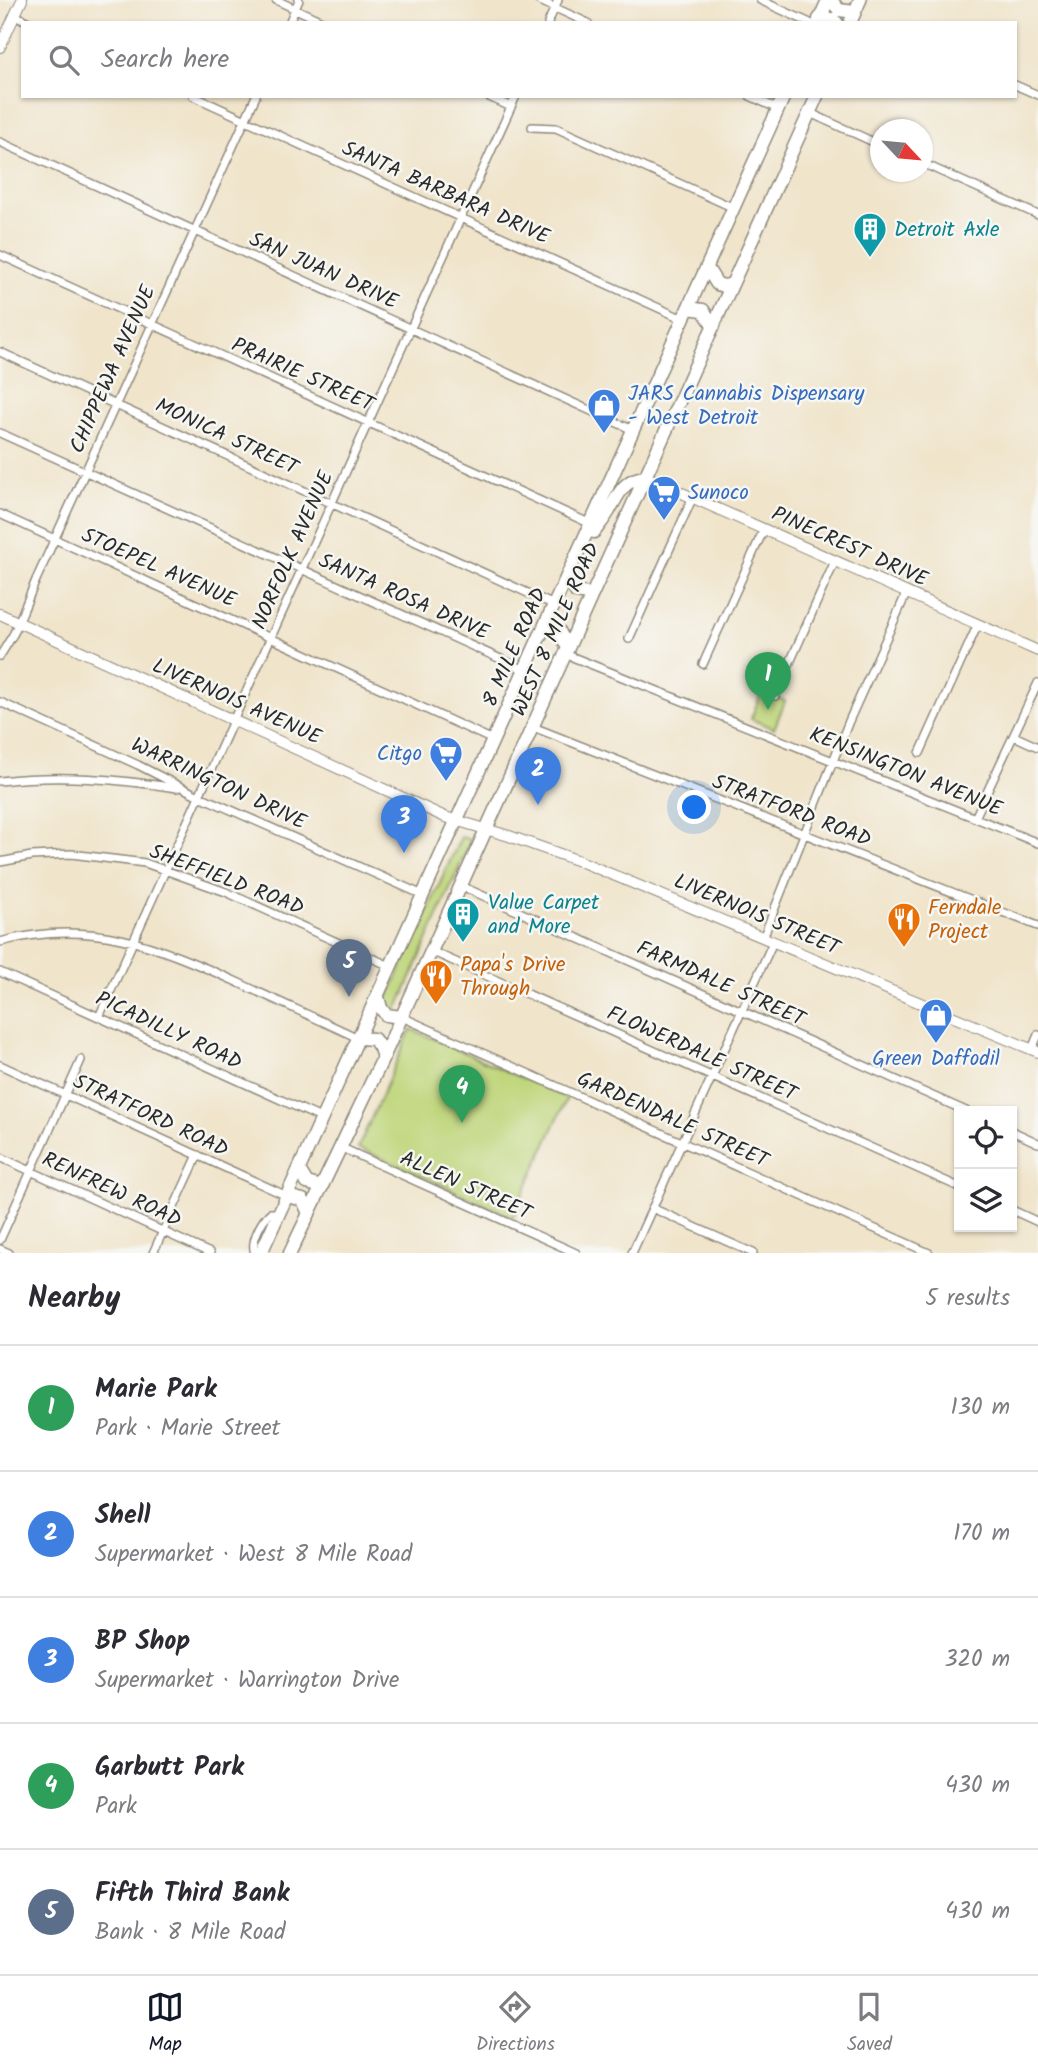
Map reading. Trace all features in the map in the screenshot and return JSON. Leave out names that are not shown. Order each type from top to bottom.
[{"type":"highway","points":[[817,21],[830,0],[839,10],[855,12]]},
{"type":"highway","name":"8 MILE ROAD","points":[[261,1253],[783,98]]},
{"type":"highway","name":"WEST 8 MILE ROAD","points":[[290,1253],[402,1017],[816,98]]},
{"type":"highway","points":[[707,268],[717,284],[732,284]]},
{"type":"highway","points":[[686,314],[703,310],[714,326]]},
{"type":"highway","points":[[579,551],[609,512],[622,488],[633,479],[646,477]]},
{"type":"highway","points":[[568,575],[576,592],[592,595]]},
{"type":"highway","points":[[544,629],[559,631],[566,651]]},
{"type":"highway","points":[[378,997],[386,1015],[402,1017]]},
{"type":"highway","points":[[359,1038],[374,1040],[383,1058]]},
{"type":"highway","points":[[299,1170],[307,1183],[322,1187]]},
{"type":"highway","points":[[287,1196],[303,1200],[309,1214]]},
{"type":"street","points":[[0,47],[22,0]]},
{"type":"street","points":[[276,0],[322,21]]},
{"type":"street","points":[[290,21],[299,0]]},
{"type":"street","points":[[538,0],[556,4],[585,21]]},
{"type":"street","points":[[760,0],[813,21]]},
{"type":"street","points":[[549,21],[556,4]]},
{"type":"street","points":[[15,15],[26,21]]},
{"type":"street","points":[[1017,86],[1038,95]]},
{"type":"street","name":"SANTA BARBARA DRIVE","points":[[197,98],[461,218],[686,314]]},
{"type":"street","name":"CHIPPEWA AVENUE","points":[[0,656],[18,622],[255,98]]},
{"type":"street","points":[[491,98],[511,107]]},
{"type":"street","name":"NORFOLK AVENUE","points":[[99,1017],[515,98]]},
{"type":"street","points":[[754,98],[778,109]]},
{"type":"street","points":[[810,113],[870,140]]},
{"type":"street","points":[[532,127],[556,128],[734,208]]},
{"type":"street","name":"SAN JUAN DRIVE","points":[[0,142],[634,430]]},
{"type":"street","points":[[933,168],[1038,214]]},
{"type":"street","name":"PRAIRIE STREET","points":[[0,255],[591,524]]},
{"type":"street","name":"MONICA STREET","points":[[0,352],[554,605]]},
{"type":"street","name":"SANTA ROSA DRIVE","points":[[0,433],[525,670]]},
{"type":"street","name":"PINECREST DRIVE","points":[[646,477],[1038,651]]},
{"type":"street","points":[[629,639],[693,497]]},
{"type":"street","name":"STOEPEL AVENUE","points":[[0,514],[493,740]]},
{"type":"street","points":[[703,664],[764,529]]},
{"type":"street","points":[[775,696],[835,561]]},
{"type":"street","points":[[632,1253],[742,1011],[805,834],[849,721],[907,592]]},
{"type":"street","name":"LIVERNOIS AVENUE","points":[[0,614],[458,821]]},
{"type":"street","points":[[920,753],[978,624]]},
{"type":"street","name":"KENSINGTON AVENUE","points":[[566,651],[1038,843]]},
{"type":"street","points":[[975,818],[1038,683]]},
{"type":"street","name":"WARRINGTON DRIVE","points":[[0,702],[200,796],[424,896]]},
{"type":"street","name":"STRATFORD ROAD","points":[[533,727],[1038,926]]},
{"type":"street","points":[[1014,736],[1038,747]]},
{"type":"street","points":[[0,781],[53,776],[85,777],[185,789]]},
{"type":"street","name":"LIVERNOIS STREET","points":[[458,821],[582,862],[1035,1051]]},
{"type":"street","name":"SHEFFIELD ROAD","points":[[0,862],[32,856],[71,854],[120,859],[167,869],[226,892],[392,967]]},
{"type":"street","name":"FARMDALE STREET","points":[[461,886],[956,1106]]},
{"type":"street","points":[[0,942],[28,935],[60,933],[95,934],[134,941],[173,953],[359,1038]]},
{"type":"street","name":"FLOWERDALE STREET","points":[[431,951],[954,1185]]},
{"type":"street","name":"PICADILLY ROAD","points":[[0,972],[323,1119]]},
{"type":"street","name":"GARDENDALE STREET","points":[[402,1017],[929,1253]]},
{"type":"street","points":[[1035,1051],[1038,1035]]},
{"type":"street","points":[[0,1240],[81,1060]]},
{"type":"street","name":"STRATFORD ROAD","points":[[0,1065],[287,1196]]},
{"type":"street","points":[[1017,1133],[1038,1143]]},
{"type":"street","name":"ALLEN STREET","points":[[342,1148],[576,1253]]},
{"type":"street","points":[[153,1253],[198,1155]]},
{"type":"street","name":"RENFREW ROAD","points":[[0,1157],[210,1253]]},
{"type":"street","points":[[652,1208],[753,1253]]},
{"type":"street","points":[[1017,1212],[1038,1222]]},
{"type":"street","name":"8 MILE ROAD","points":[[255,1253],[253,1243],[265,1218],[270,1213],[279,1213]]},
{"type":"street","points":[[0,1249],[9,1253]]},
{"type":"green space","points":[[762,691],[785,701],[774,729],[751,719]]},
{"type":"green space","points":[[461,837],[471,840],[398,1008],[392,1013],[386,1002]]},
{"type":"green space","points":[[411,1029],[567,1098],[513,1217],[358,1148]]},
{"type":"place","name":"Detroit Axle","points":[[870,259]]},
{"type":"place","name":"JARS Cannabis Dispensary - West Detroit","points":[[604,435]]},
{"type":"place","name":"Sunoco","points":[[664,522]]},
{"type":"place","name":"Marie Park","points":[[768,710]]},
{"type":"place","name":"Citgo","points":[[446,783]]},
{"type":"place","name":"Shell","points":[[538,805]]},
{"type":"place","name":"BP Shop","points":[[404,853]]},
{"type":"place","name":"Value Carpet and More","points":[[463,944]]},
{"type":"place","name":"Ferndale Project","points":[[904,949]]},
{"type":"place","name":"Fifth Third Bank","points":[[349,997]]},
{"type":"place","name":"Papa's Drive Through","points":[[436,1006]]},
{"type":"place","name":"Green Daffodil","points":[[936,1045]]},
{"type":"place","name":"Garbutt Park","points":[[462,1123]]}]
